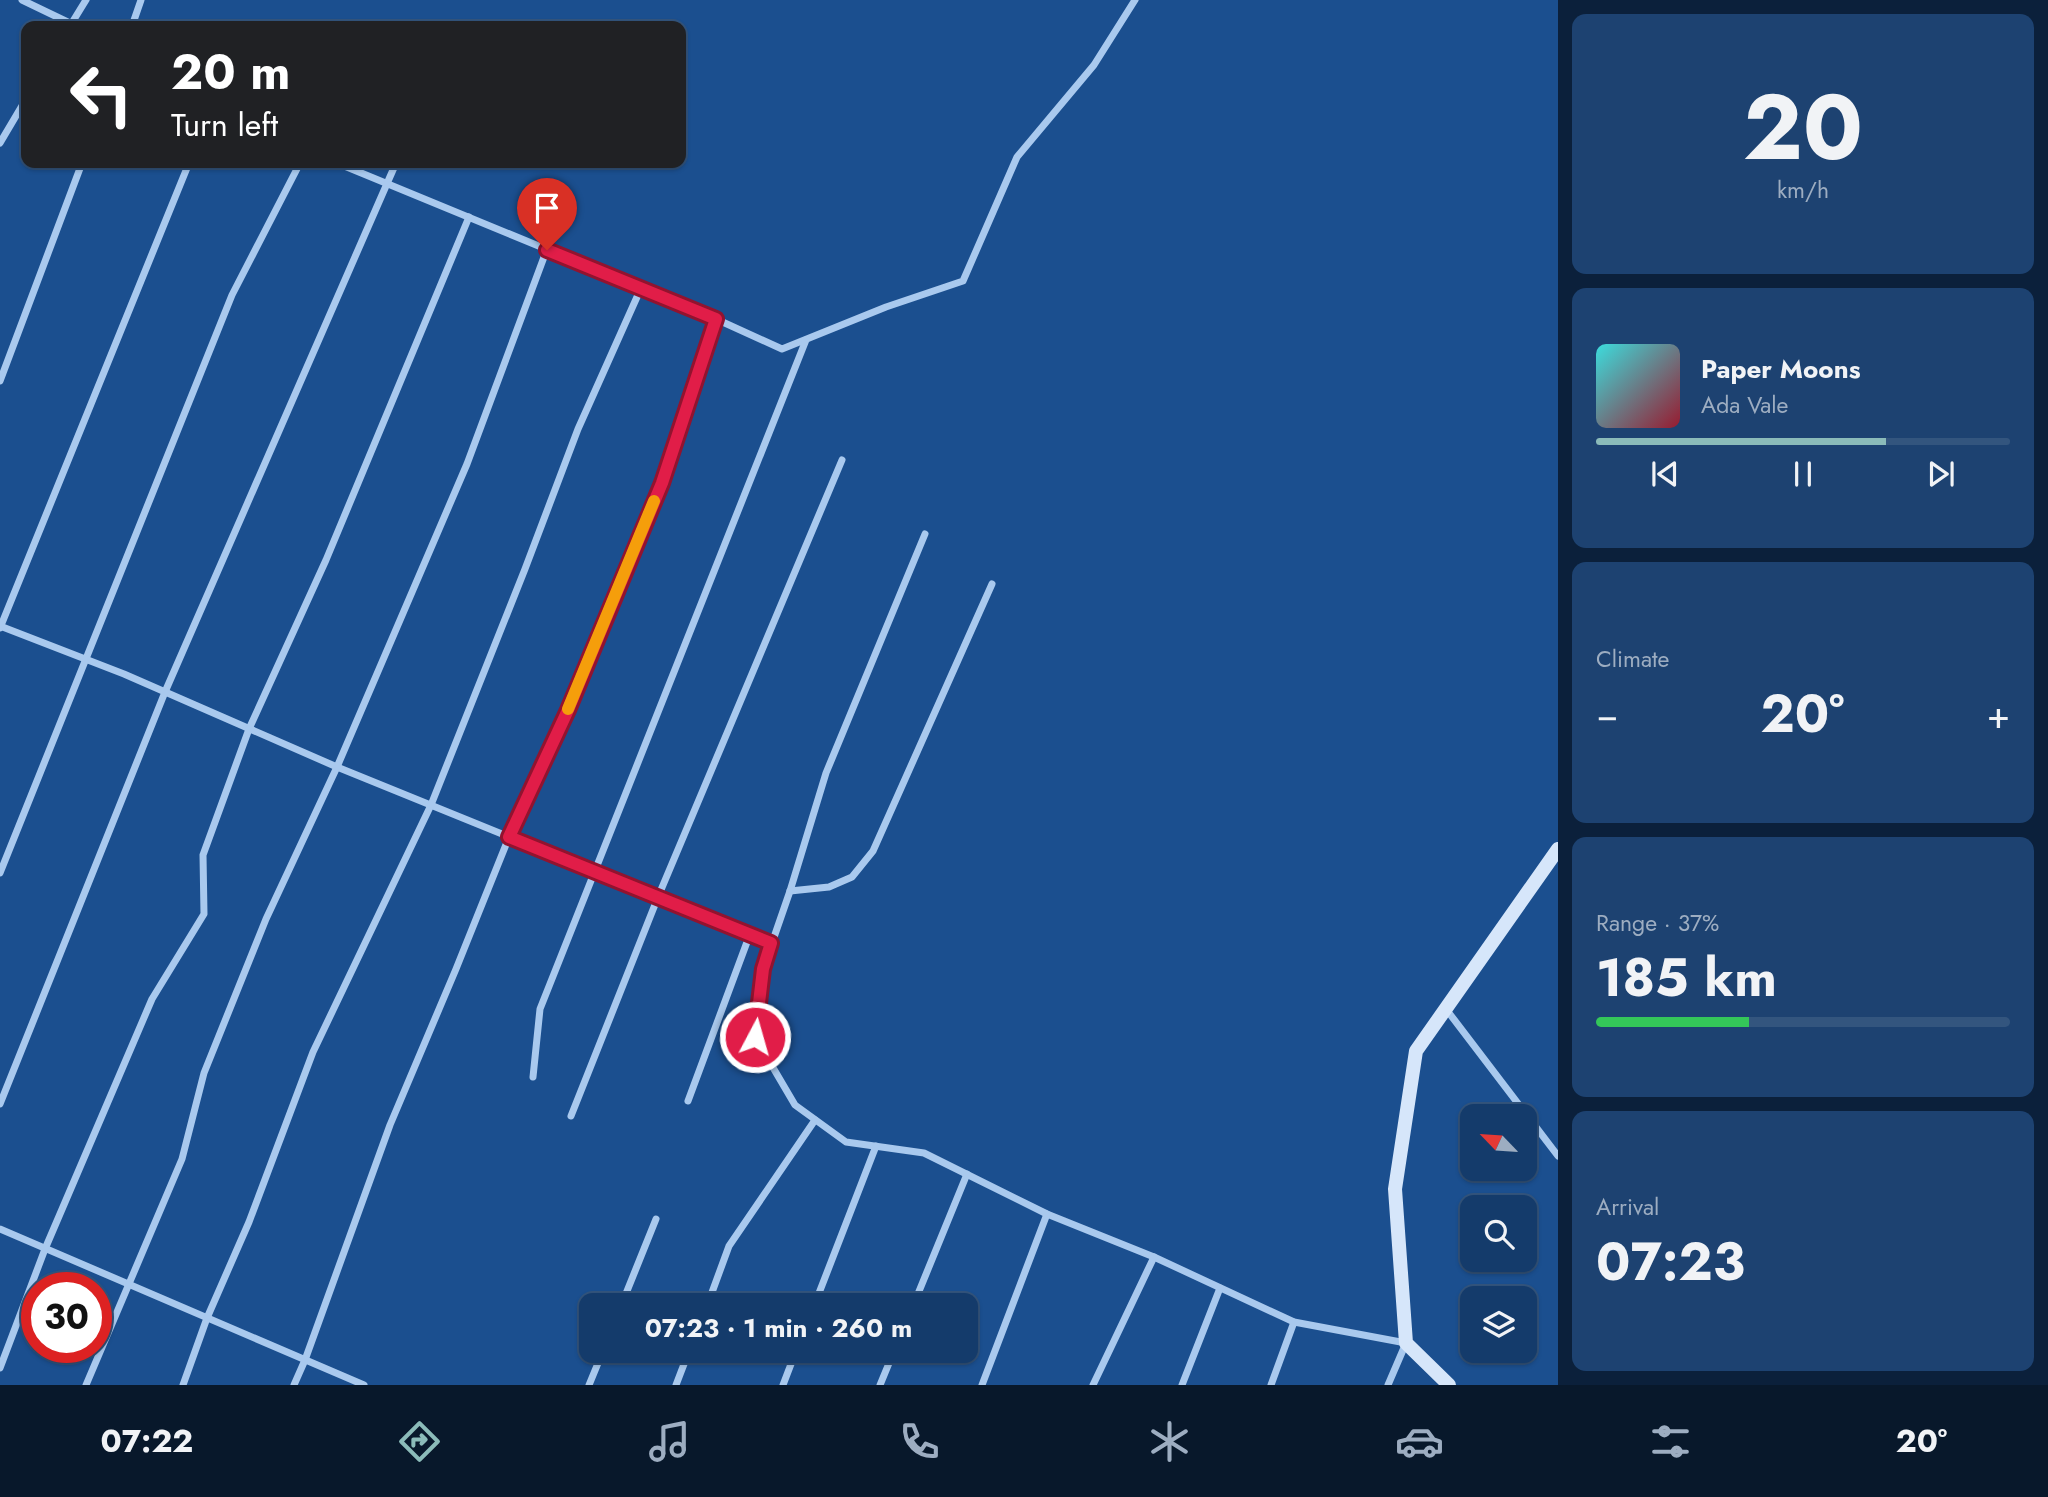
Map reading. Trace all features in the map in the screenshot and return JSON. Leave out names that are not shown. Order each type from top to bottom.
[{"type":"street","points":[[22,0],[63,21]]},
{"type":"street","points":[[76,21],[86,0]]},
{"type":"street","points":[[134,21],[141,0]]},
{"type":"street","points":[[349,168],[716,319],[782,349],[886,307],[963,281],[1017,157],[1094,65],[1135,0]]},
{"type":"street","points":[[0,143],[21,107]]},
{"type":"street","points":[[0,381],[80,168]]},
{"type":"street","points":[[186,168],[0,627],[87,660],[337,767],[771,943]]},
{"type":"street","points":[[0,873],[232,295],[297,168]]},
{"type":"street","points":[[0,1104],[165,692],[394,168]]},
{"type":"street","points":[[0,1368],[45,1249],[152,999],[204,914],[203,855],[249,729],[331,547],[470,218]]},
{"type":"street","points":[[86,1385],[182,1159],[204,1073],[266,919],[337,767],[467,464],[547,250]]},
{"type":"street","points":[[183,1385],[207,1318],[249,1222],[313,1052],[431,805],[578,429],[641,288]]},
{"type":"street","points":[[294,1385],[390,1125],[509,837],[568,710],[662,483],[716,319]]},
{"type":"street","points":[[533,1077],[540,1009],[806,340]]},
{"type":"street","points":[[571,1115],[658,897],[842,460]]},
{"type":"street","points":[[925,534],[826,773],[763,969],[755,1037],[795,1105],[846,1142],[924,1153],[1047,1214],[1154,1257],[1294,1322],[1406,1343],[1449,1385]]},
{"type":"street","points":[[790,891],[829,887],[852,877],[873,850],[992,584]]},
{"type":"street","points":[[1388,1385],[1406,1343],[1395,1189],[1416,1051],[1558,849]]},
{"type":"street","points":[[688,1101],[750,934]]},
{"type":"street","points":[[1446,1009],[1558,1156]]},
{"type":"street","points":[[712,1293],[729,1246],[815,1120]]},
{"type":"street","points":[[819,1293],[876,1146]]},
{"type":"street","points":[[918,1293],[967,1174]]},
{"type":"street","points":[[982,1385],[1047,1214]]},
{"type":"street","points":[[626,1293],[656,1219]]},
{"type":"street","points":[[0,1229],[364,1385]]},
{"type":"street","points":[[1093,1385],[1154,1257]]},
{"type":"street","points":[[1182,1385],[1220,1288]]},
{"type":"street","points":[[1271,1385],[1294,1322]]},
{"type":"street","points":[[589,1385],[598,1363]]},
{"type":"street","points":[[676,1385],[685,1363]]},
{"type":"street","points":[[782,1385],[791,1363]]},
{"type":"street","points":[[880,1385],[889,1363]]},
{"type":"slow traffic","points":[[568,709],[654,501]]},
{"type":"route","points":[[547,250],[716,319],[662,483],[568,710],[509,837],[771,943],[763,969],[755,1037]]}]
